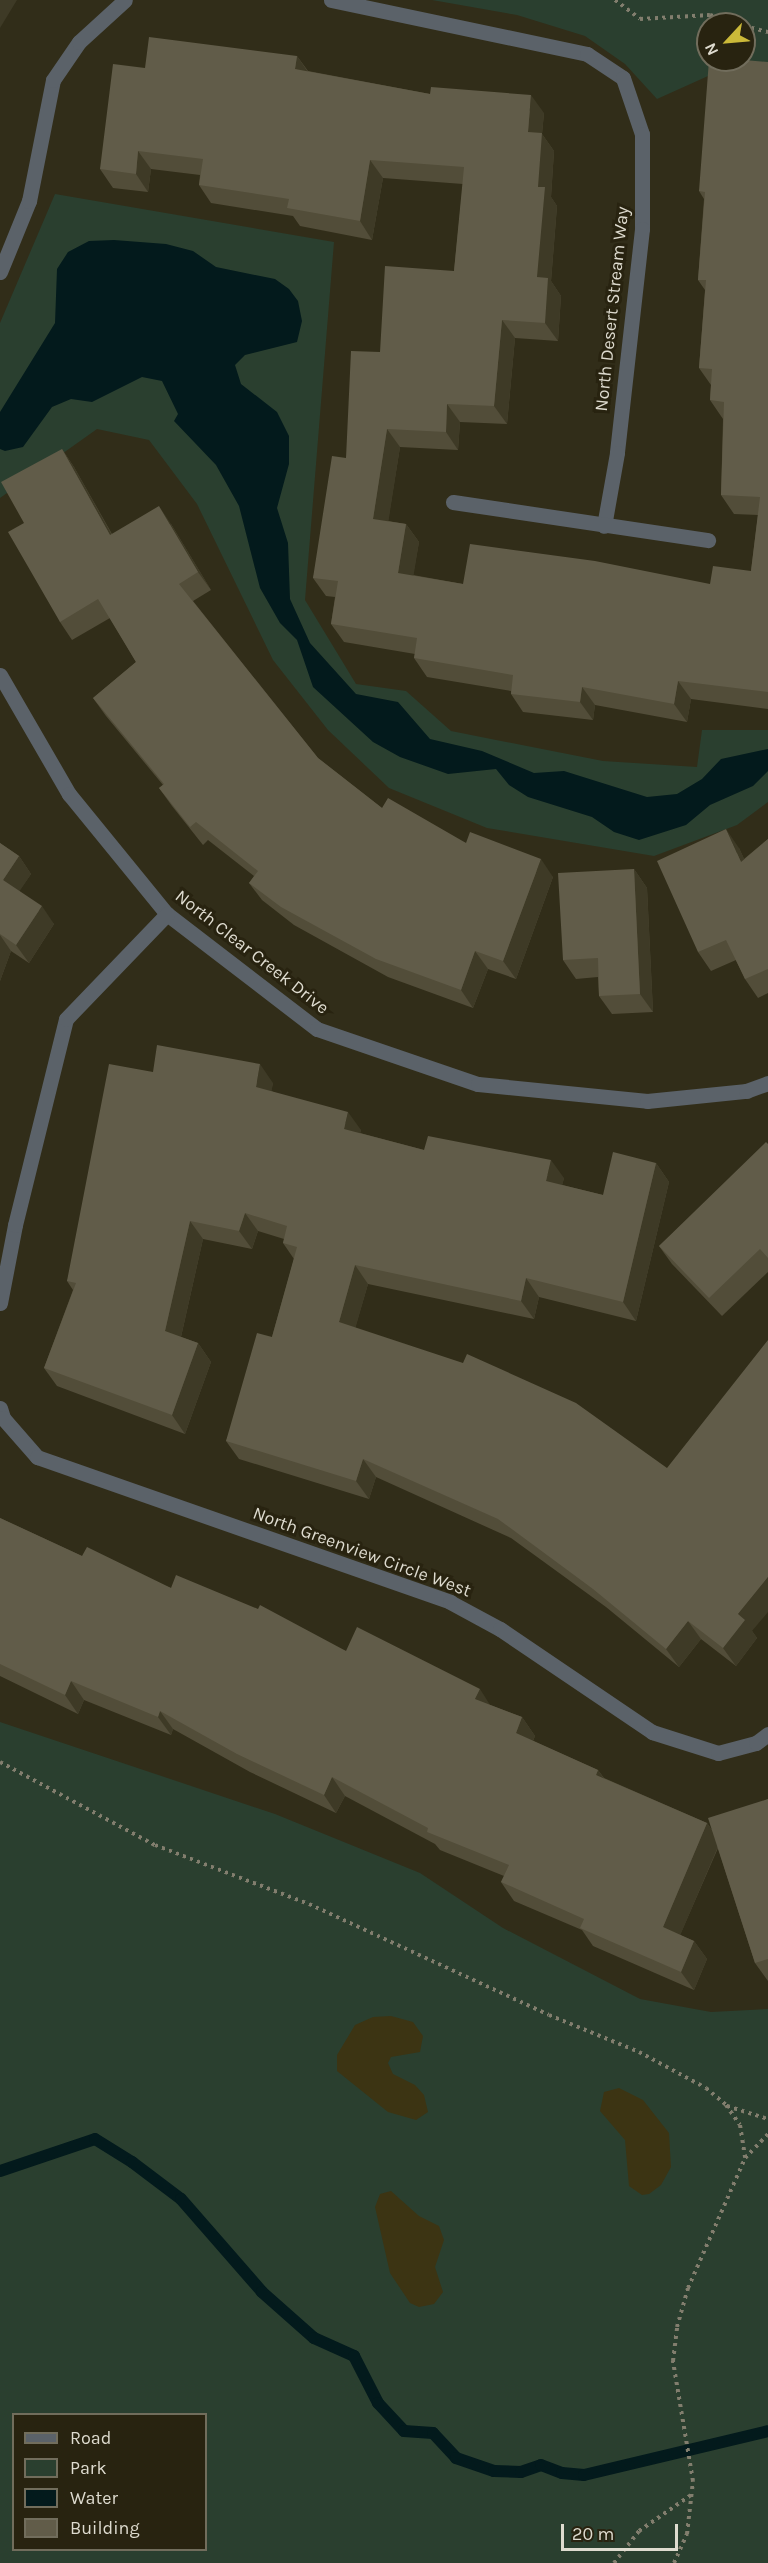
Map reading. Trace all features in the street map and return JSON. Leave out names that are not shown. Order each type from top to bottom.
[{"type":"street","points":[[0,272],[29,201],[53,80],[79,42],[125,0]]},
{"type":"street","name":"North Desert Stream Way","points":[[331,0],[587,54],[623,78],[642,134],[642,229],[617,453],[604,526]]},
{"type":"street","points":[[453,502],[708,540]]},
{"type":"street","name":"North Clear Creek Drive","points":[[0,675],[69,794],[167,914],[317,1029],[478,1084],[647,1101],[746,1091],[768,1083]]},
{"type":"street","points":[[0,1303],[15,1225],[66,1019],[167,914]]},
{"type":"street","name":"North Greenview Circle West","points":[[0,1408],[3,1418],[37,1457],[450,1602],[500,1629],[652,1732],[718,1753],[756,1743],[768,1734]]},
{"type":"path","points":[[615,0],[640,19],[696,16]]},
{"type":"path","points":[[0,1761],[155,1845],[309,1904],[549,2016],[639,2052],[706,2088],[726,2105],[740,2125],[745,2158]]},
{"type":"path","points":[[726,2105],[768,2119]]},
{"type":"path","points":[[674,2563],[687,2534],[692,2495],[691,2468],[673,2361],[677,2327],[688,2288],[745,2158],[768,2134]]},
{"type":"path","points":[[614,2563],[639,2531],[692,2495]]},
{"type":"green space","points":[[432,0],[768,0],[768,76],[717,72],[657,99],[625,64],[585,36],[517,15]]},
{"type":"green space","points":[[55,194],[334,242],[305,600],[356,684],[406,691],[451,731],[603,761],[697,767],[702,730],[768,730],[768,802],[737,825],[654,856],[487,828],[389,788],[328,730],[273,660],[197,504],[149,440],[97,429],[0,498],[0,323]]},
{"type":"green space","points":[[0,1722],[275,1814],[420,1873],[503,1928],[640,1999],[711,2012],[768,2009],[768,2563],[0,2563]]},
{"type":"sand","points":[[391,2016],[413,2022],[423,2036],[420,2052],[391,2057],[388,2063],[393,2074],[415,2085],[424,2095],[428,2112],[416,2120],[388,2112],[337,2071],[337,2055],[355,2025],[373,2017]]},
{"type":"sand","points":[[619,2088],[643,2100],[669,2133],[671,2167],[661,2185],[649,2194],[642,2195],[629,2186],[625,2140],[600,2111],[604,2092]]},
{"type":"sand","points":[[391,2191],[419,2216],[439,2226],[444,2240],[435,2267],[443,2292],[434,2304],[419,2307],[410,2303],[390,2273],[375,2207],[380,2194]]},
{"type":"water","points":[[114,240],[166,244],[193,251],[216,267],[275,279],[289,289],[298,301],[302,321],[297,342],[245,355],[235,365],[241,384],[277,412],[289,436],[289,464],[277,508],[288,543],[290,599],[310,643],[356,694],[398,702],[430,739],[482,751],[534,773],[564,771],[647,797],[677,794],[702,779],[721,759],[768,749],[768,771],[753,786],[710,805],[686,825],[639,840],[614,832],[592,817],[528,797],[509,785],[496,769],[448,774],[400,757],[373,742],[313,687],[297,640],[280,623],[260,588],[239,506],[216,465],[174,421],[178,414],[162,381],[142,377],[92,402],[71,399],[52,407],[23,447],[5,451],[0,449],[0,412],[55,323],[57,269],[68,252],[89,241]]},
{"type":"building","points":[[149,37],[297,56],[295,69],[430,94],[431,87],[531,95],[528,132],[542,133],[538,187],[545,187],[537,277],[548,278],[545,323],[502,320],[494,406],[447,404],[446,432],[387,429],[373,519],[406,524],[398,573],[463,584],[470,544],[595,561],[710,584],[713,566],[751,571],[760,497],[721,495],[724,402],[710,400],[712,369],[699,368],[706,280],[698,280],[705,192],[699,191],[708,72],[756,72],[756,61],[768,62],[768,692],[678,681],[674,704],[582,687],[580,702],[511,694],[513,675],[414,658],[417,638],[331,624],[338,581],[313,578],[332,456],[346,458],[351,351],[380,352],[385,266],[454,271],[464,167],[370,160],[360,221],[287,208],[289,199],[199,185],[203,159],[138,151],[136,174],[100,169],[113,64],[145,68]]},
{"type":"building","points":[[62,449],[110,535],[159,506],[198,572],[179,584],[318,758],[382,808],[388,798],[466,843],[470,832],[541,859],[503,961],[475,951],[461,990],[376,959],[281,907],[249,883],[258,871],[196,822],[190,827],[159,788],[164,784],[93,698],[136,662],[98,599],[60,622],[8,532],[24,523],[1,482]]},
{"type":"building","points":[[726,829],[741,862],[768,839],[768,969],[745,979],[726,940],[698,952],[657,861]]},
{"type":"building","points":[[0,843],[19,856],[3,880],[42,906],[16,945],[0,934]]},
{"type":"building","points":[[634,869],[640,994],[599,996],[598,958],[563,960],[558,873]]},
{"type":"building","points":[[157,1045],[260,1064],[256,1087],[348,1112],[344,1129],[424,1150],[428,1136],[551,1160],[546,1181],[603,1195],[613,1152],[656,1163],[623,1302],[526,1278],[521,1301],[355,1265],[339,1322],[463,1363],[467,1354],[576,1403],[667,1468],[768,1340],[768,1577],[738,1614],[745,1620],[723,1648],[688,1621],[666,1649],[593,1589],[498,1519],[363,1459],[356,1481],[226,1441],[257,1333],[272,1337],[297,1247],[283,1243],[287,1226],[245,1213],[239,1231],[190,1221],[165,1331],[198,1343],[172,1415],[44,1368],[76,1283],[67,1281],[109,1064],[153,1072]]},
{"type":"building","points":[[766,1142],[768,1144],[768,1258],[760,1249],[709,1298],[659,1246]]},
{"type":"building","points":[[0,1518],[82,1556],[87,1547],[171,1588],[176,1575],[258,1609],[260,1605],[346,1651],[357,1627],[480,1689],[475,1699],[522,1717],[516,1733],[598,1770],[596,1775],[707,1823],[663,1927],[694,1941],[681,1972],[580,1928],[584,1919],[501,1882],[509,1865],[427,1832],[428,1828],[332,1777],[324,1795],[237,1754],[160,1711],[158,1717],[71,1681],[65,1695],[0,1664]]},
{"type":"building","points":[[768,1799],[768,1959],[755,1963],[708,1818]]},
{"type":"waterway","points":[[0,2171],[95,2139],[132,2162],[181,2199],[262,2292],[314,2338],[354,2356],[378,2403],[404,2431],[433,2433],[456,2458],[494,2471],[521,2472],[541,2465],[562,2473],[584,2475],[768,2431]]}]
